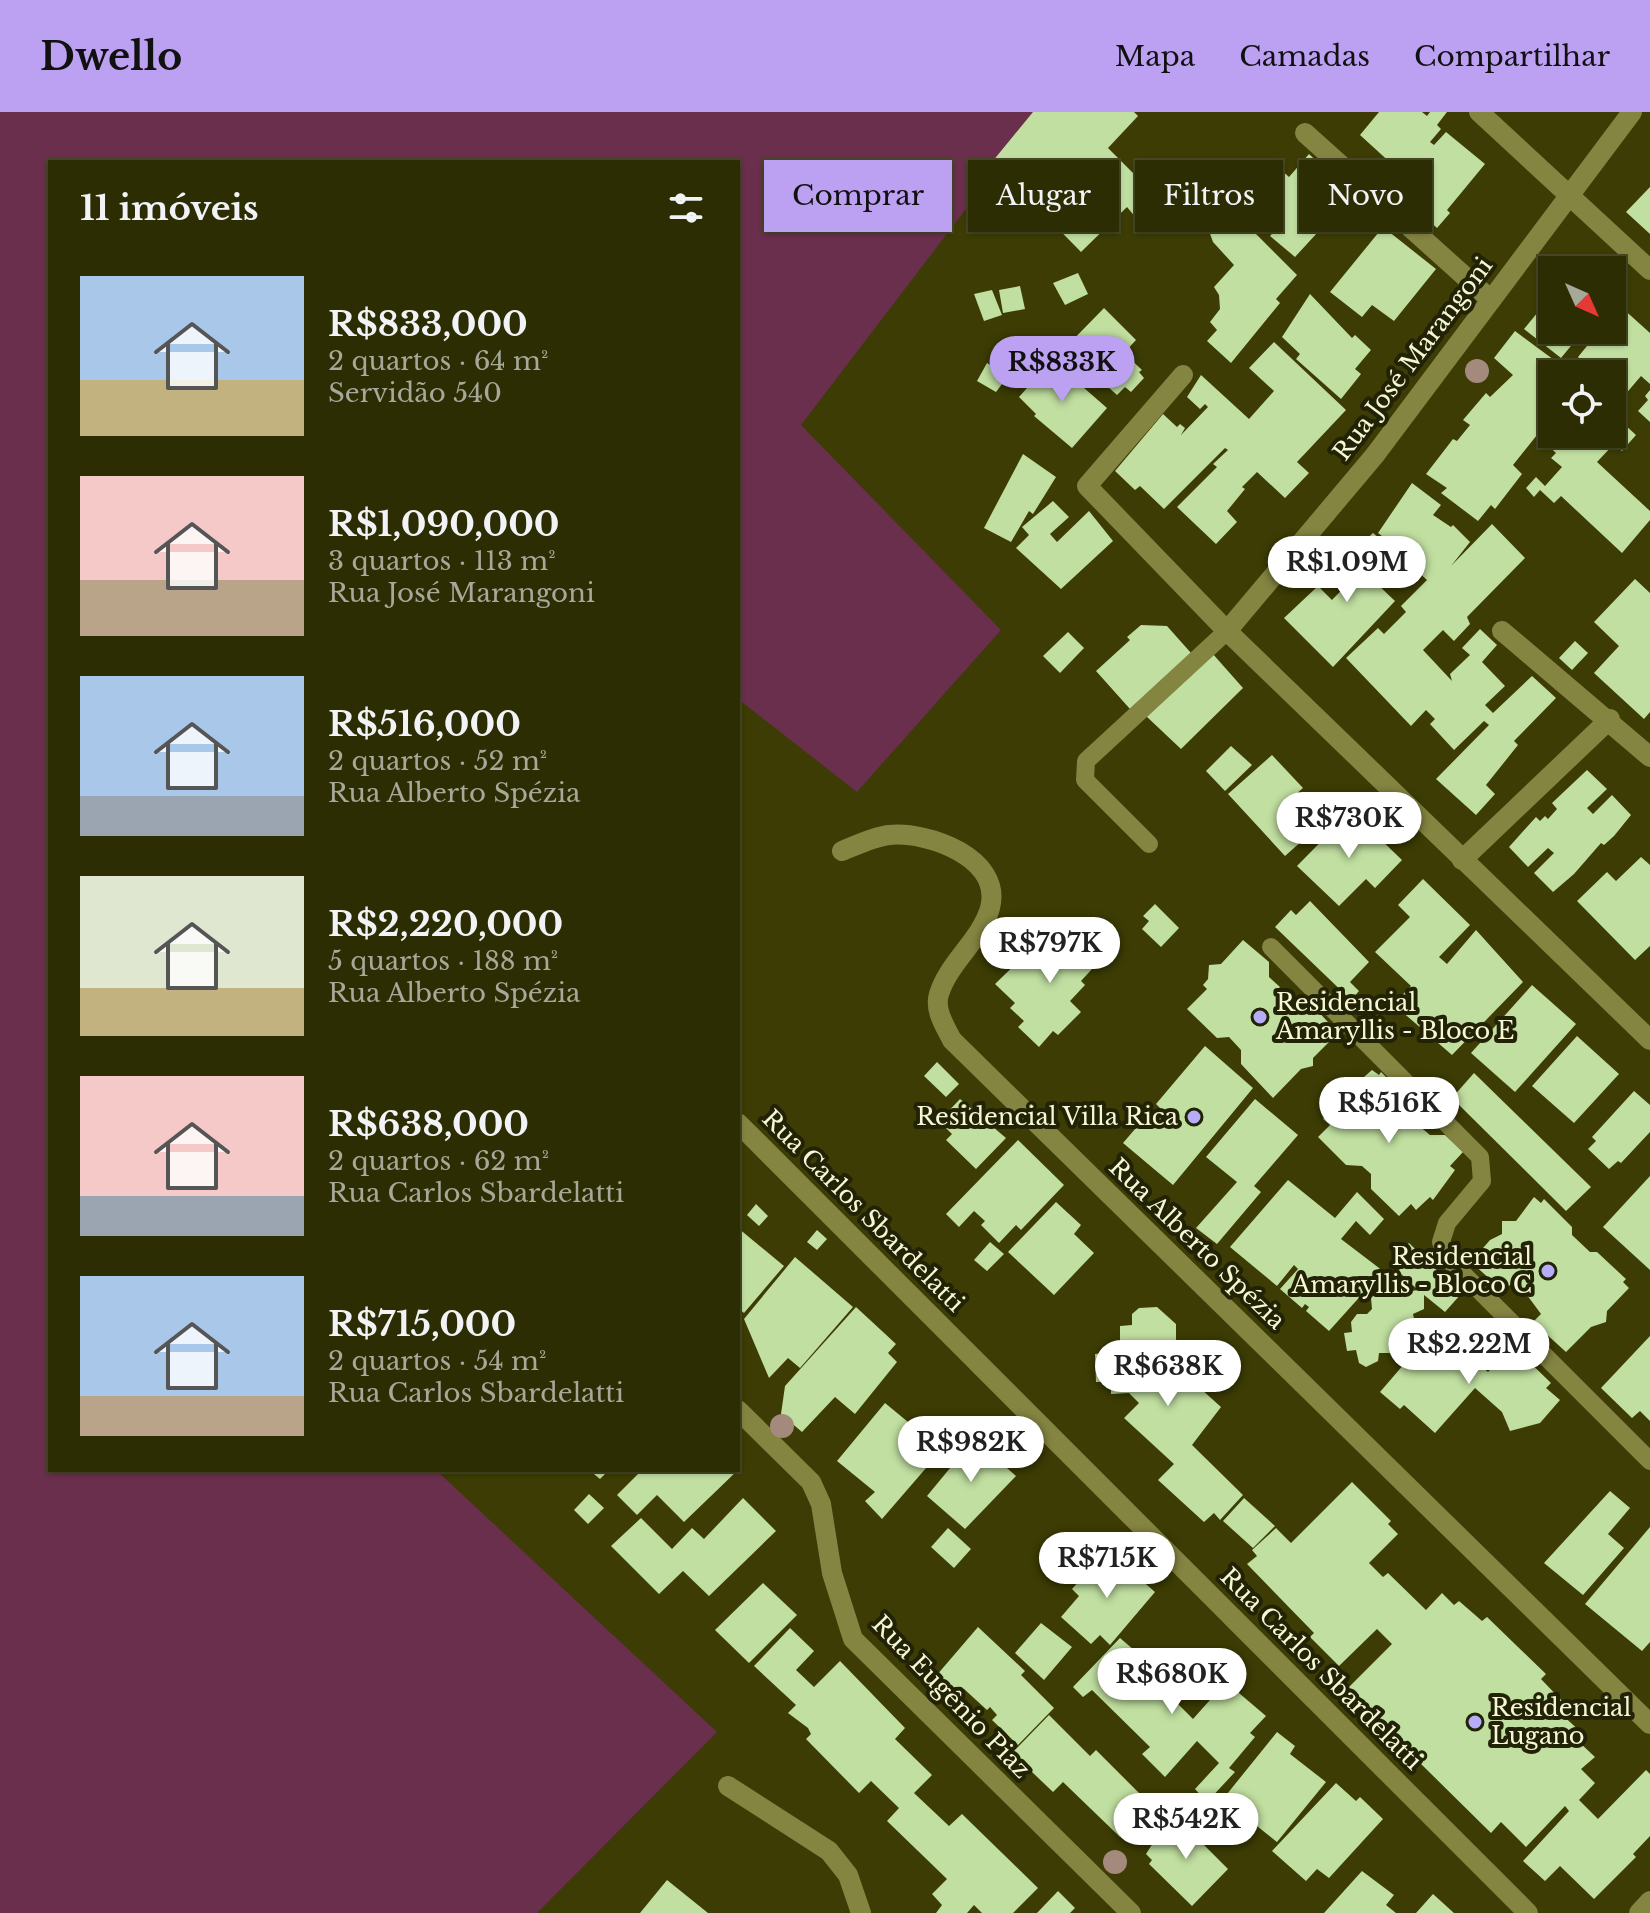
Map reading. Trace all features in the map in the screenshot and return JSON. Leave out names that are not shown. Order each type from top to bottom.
[{"type":"street","points":[[1479,112],[1650,270]]},
{"type":"street","name":"Rua José Marangoni","points":[[1227,631],[1375,455],[1632,112]]},
{"type":"street","points":[[1305,133],[1491,300]]},
{"type":"street","points":[[1183,375],[1087,486],[1227,631],[1650,1040]]},
{"type":"street","points":[[1502,631],[1610,719],[1650,757]]},
{"type":"street","points":[[1462,860],[1610,719]]},
{"type":"street","name":"Rua Alberto Spézia","points":[[842,851],[889,835],[918,836],[950,847],[977,864],[991,886],[990,908],[938,996],[940,1018],[952,1040],[1650,1724]]},
{"type":"street","name":"Rua Carlos Sbardelatti","points":[[740,1125],[1528,1913]]},
{"type":"street","name":"Rua Eugênio Piaz","points":[[740,1412],[811,1482],[821,1504],[832,1573],[853,1639],[1131,1913]]},
{"type":"street","points":[[728,1786],[829,1851],[848,1875],[861,1913]]},
{"type":"street","points":[[1639,1913],[1650,1901]]},
{"type":"lane","points":[[1149,844],[1085,780],[1083,770],[1086,761],[1227,631]]},
{"type":"lane","points":[[1271,947],[1480,1157],[1482,1181],[1447,1223],[1441,1242],[1449,1260],[1650,1461]]},
{"type":"shaded area","points":[[0,112],[1040,112],[1003,160],[968,160],[968,206],[952,227],[952,160],[764,160],[764,232],[948,232],[801,425],[1001,630],[857,792],[740,701],[740,160],[48,160],[48,1472],[438,1472],[717,1732],[537,1913],[0,1913]]},
{"type":"building","points":[[1033,112],[1134,112],[1138,116],[1108,148],[1135,175],[1135,217],[1127,207],[1119,215],[1119,160],[994,160]]},
{"type":"building","points":[[1379,112],[1422,112],[1427,116],[1430,112],[1447,112],[1437,125],[1441,129],[1430,142],[1434,145],[1446,132],[1485,164],[1447,210],[1450,213],[1437,228],[1432,223],[1432,160],[1387,160],[1360,135]]},
{"type":"building","points":[[1299,166],[1299,232],[1318,232],[1295,257],[1270,236],[1274,232],[1283,232],[1283,171],[1289,177]]},
{"type":"building","points":[[1650,187],[1650,234],[1626,212]]},
{"type":"building","points":[[1061,232],[1101,232],[1081,252]]},
{"type":"building","points":[[1209,232],[1254,232],[1297,275],[1276,299],[1280,303],[1231,363],[1207,341],[1217,330],[1210,322],[1220,309],[1219,295],[1214,287],[1234,265],[1213,242]]},
{"type":"building","points":[[1379,232],[1389,232],[1436,269],[1394,321],[1372,305],[1362,317],[1330,292]]},
{"type":"building","points":[[1078,273],[1088,294],[1065,305],[1053,283]]},
{"type":"building","points":[[1020,286],[1025,309],[1003,313],[999,290]]},
{"type":"building","points":[[992,290],[1002,315],[984,321],[974,294]]},
{"type":"building","points":[[1310,294],[1352,338],[1355,335],[1371,350],[1355,369],[1361,374],[1341,399],[1296,359],[1300,354],[1282,337]]},
{"type":"building","points":[[1104,308],[1136,340],[1124,353],[1142,370],[1139,372],[1144,378],[1131,392],[1125,387],[1117,395],[1065,348]]},
{"type":"building","points":[[1626,311],[1650,333],[1650,384],[1641,376],[1626,394],[1626,360],[1580,360],[1578,357],[1589,344],[1626,344]]},
{"type":"building","points":[[1538,312],[1538,340],[1524,329]]},
{"type":"building","points":[[1515,331],[1554,360],[1538,360],[1538,436],[1513,465],[1522,474],[1495,509],[1491,505],[1478,521],[1441,493],[1447,488],[1426,474],[1453,439],[1457,441],[1470,425],[1463,420],[1486,393],[1490,397],[1513,375],[1494,358]]},
{"type":"building","points":[[1274,342],[1346,410],[1297,462],[1309,473],[1285,498],[1257,472],[1242,487],[1245,489],[1227,511],[1237,522],[1216,544],[1177,507],[1217,467],[1213,464],[1228,450],[1225,448],[1164,509],[1140,486],[1135,490],[1115,471],[1163,414],[1177,427],[1180,424],[1185,428],[1181,435],[1208,407],[1205,404],[1200,409],[1187,397],[1201,375],[1249,419],[1274,391],[1249,368]]},
{"type":"building","points":[[1543,344],[1572,344],[1561,358]]},
{"type":"building","points":[[1052,360],[1107,408],[1072,448],[1034,416],[1036,414],[1019,397]]},
{"type":"building","points":[[987,363],[1008,376],[996,392],[977,381]]},
{"type":"building","points":[[1650,390],[1650,422],[1638,411],[1648,400],[1645,396]]},
{"type":"building","points":[[1626,426],[1636,435],[1626,446]]},
{"type":"building","points":[[1551,448],[1610,448],[1597,462],[1650,511],[1650,520],[1622,553],[1561,496],[1554,503],[1540,490],[1534,497],[1526,488],[1536,477],[1545,486],[1562,467],[1551,458],[1556,453]]},
{"type":"building","points":[[1023,454],[1056,477],[1033,514],[1029,511],[1011,542],[984,528]]},
{"type":"building","points":[[1412,483],[1441,505],[1433,515],[1451,527],[1453,525],[1470,542],[1451,566],[1492,524],[1525,558],[1467,617],[1470,624],[1454,641],[1443,630],[1423,650],[1452,681],[1450,674],[1470,655],[1462,648],[1480,629],[1497,645],[1482,662],[1505,686],[1485,705],[1493,713],[1532,676],[1556,698],[1514,741],[1518,745],[1486,785],[1495,794],[1476,815],[1436,779],[1489,725],[1484,721],[1454,750],[1430,724],[1435,719],[1426,710],[1411,726],[1346,658],[1378,628],[1384,634],[1406,612],[1401,606],[1427,580],[1413,567],[1417,563],[1378,533]]},
{"type":"building","points":[[1053,501],[1069,517],[1050,534],[1057,542],[1089,511],[1113,541],[1061,589],[1016,548],[1029,535],[1022,527]]},
{"type":"building","points":[[1373,533],[1401,557],[1375,582],[1395,601],[1333,667],[1284,618],[1318,586],[1332,600],[1359,572],[1346,559]]},
{"type":"building","points":[[1635,579],[1650,593],[1650,712],[1644,719],[1594,673],[1619,646],[1594,622]]},
{"type":"building","points":[[1141,625],[1167,626],[1191,653],[1130,709],[1096,671],[1130,640],[1127,637]]},
{"type":"building","points":[[1068,632],[1084,648],[1060,673],[1043,656]]},
{"type":"building","points":[[1575,641],[1588,653],[1572,670],[1559,658]]},
{"type":"building","points":[[1212,653],[1243,688],[1181,749],[1146,716]]},
{"type":"building","points":[[1231,746],[1252,765],[1225,791],[1206,771]]},
{"type":"building","points":[[1272,755],[1303,788],[1295,795],[1311,813],[1303,821],[1312,832],[1285,856],[1228,794]]},
{"type":"building","points":[[1587,770],[1607,789],[1587,808],[1593,814],[1612,795],[1631,815],[1614,836],[1604,845],[1601,843],[1574,874],[1553,892],[1534,873],[1554,853],[1548,848],[1528,867],[1509,847],[1536,817],[1540,821],[1545,816],[1548,819],[1557,809],[1552,803]]},
{"type":"building","points":[[1351,811],[1402,860],[1375,888],[1366,879],[1339,906],[1297,866]]},
{"type":"building","points":[[1641,857],[1650,865],[1650,946],[1635,960],[1577,901],[1607,872],[1616,881]]},
{"type":"building","points":[[1423,879],[1470,925],[1439,957],[1447,964],[1476,930],[1523,982],[1452,1055],[1400,1010],[1397,1014],[1390,1008],[1411,986],[1375,952],[1410,917],[1398,905]]},
{"type":"building","points":[[1310,901],[1369,962],[1350,982],[1359,991],[1351,1000],[1275,927],[1291,910],[1296,915]]},
{"type":"building","points":[[1155,904],[1179,928],[1161,947],[1142,929],[1149,921],[1143,916]]},
{"type":"building","points":[[1071,926],[1103,957],[1081,981],[1085,985],[1070,1001],[1081,1012],[1058,1035],[1053,1031],[1039,1047],[1018,1027],[1024,1021],[1010,1008],[1015,1003],[995,984],[1022,958],[1025,961],[1035,951],[1037,954],[1056,935],[1059,938]]},
{"type":"building","name":"Residencial Amaryllis - Bloco E","points":[[1243,940],[1269,962],[1269,977],[1280,987],[1275,992],[1285,1000],[1289,996],[1299,1007],[1305,1002],[1315,1008],[1338,1033],[1313,1058],[1313,1066],[1301,1069],[1273,1098],[1241,1064],[1241,1050],[1229,1037],[1217,1038],[1187,1009],[1207,989],[1203,985],[1208,979],[1209,965],[1221,964]]},
{"type":"building","points":[[1532,985],[1576,1024],[1515,1092],[1471,1053]]},
{"type":"building","points":[[1577,1036],[1619,1074],[1574,1123],[1532,1086]]},
{"type":"building","name":"Residencial Villa Rica","points":[[1205,1046],[1253,1088],[1173,1185],[1123,1143],[1148,1114],[1156,1121],[1164,1112],[1156,1104]]},
{"type":"building","points":[[937,1062],[959,1084],[946,1097],[924,1076]]},
{"type":"building","points":[[1372,1070],[1379,1075],[1381,1072],[1398,1089],[1399,1106],[1409,1116],[1405,1121],[1414,1129],[1418,1125],[1430,1135],[1445,1135],[1463,1152],[1450,1166],[1455,1170],[1433,1200],[1430,1197],[1416,1210],[1411,1204],[1399,1216],[1371,1189],[1371,1174],[1362,1166],[1346,1165],[1318,1137],[1330,1125],[1323,1119],[1335,1106],[1333,1104]]},
{"type":"building","points":[[1474,1073],[1591,1187],[1566,1211],[1452,1098]]},
{"type":"building","points":[[1634,1091],[1650,1105],[1650,1132],[1621,1163],[1618,1161],[1609,1169],[1588,1149],[1596,1141],[1592,1137]]},
{"type":"building","points":[[960,1099],[1006,1138],[976,1169],[946,1140],[952,1134],[939,1121]]},
{"type":"building","points":[[1255,1099],[1298,1135],[1254,1186],[1261,1192],[1217,1244],[1196,1228],[1237,1182],[1206,1157]]},
{"type":"building","points":[[1018,1140],[1064,1185],[1021,1230],[1016,1225],[999,1243],[981,1225],[985,1221],[974,1211],[959,1227],[946,1214]]},
{"type":"building","points":[[1650,1176],[1650,1270],[1603,1227]]},
{"type":"building","points":[[1288,1180],[1335,1218],[1357,1192],[1384,1219],[1370,1235],[1356,1221],[1341,1239],[1383,1271],[1329,1331],[1306,1311],[1309,1307],[1305,1304],[1302,1308],[1280,1289],[1298,1269],[1294,1265],[1277,1286],[1230,1247]]},
{"type":"building","name":"Residencial Amaryllis - Bloco C","points":[[1534,1197],[1541,1203],[1544,1199],[1572,1227],[1572,1235],[1590,1252],[1597,1252],[1626,1279],[1623,1282],[1629,1288],[1607,1311],[1606,1322],[1591,1327],[1566,1352],[1533,1322],[1541,1314],[1524,1291],[1521,1294],[1511,1284],[1503,1291],[1471,1262],[1490,1240],[1502,1234],[1502,1221],[1516,1221]]},
{"type":"building","points":[[1056,1202],[1081,1225],[1074,1234],[1094,1253],[1054,1295],[1008,1252]]},
{"type":"building","points":[[756,1204],[768,1216],[759,1226],[747,1215]]},
{"type":"building","points":[[740,1230],[784,1266],[744,1313],[740,1310]]},
{"type":"building","points":[[817,1230],[827,1239],[817,1250],[807,1242]]},
{"type":"building","points":[[990,1242],[1004,1254],[987,1271],[974,1260]]},
{"type":"building","points":[[1409,1243],[1461,1294],[1445,1312],[1424,1295],[1424,1309],[1413,1314],[1415,1324],[1401,1327],[1405,1331],[1402,1339],[1391,1341],[1390,1353],[1379,1353],[1378,1361],[1366,1367],[1359,1363],[1356,1350],[1347,1351],[1344,1333],[1352,1332],[1351,1322],[1357,1314],[1367,1314],[1372,1309],[1371,1298],[1378,1291],[1387,1291],[1387,1283],[1404,1282],[1405,1292],[1418,1290],[1398,1271],[1408,1261],[1399,1254]]},
{"type":"building","points":[[795,1257],[853,1307],[800,1368],[788,1358],[769,1378],[744,1319]]},
{"type":"building","points":[[856,1307],[896,1344],[888,1353],[897,1362],[855,1414],[835,1397],[802,1432],[781,1414],[785,1386]]},
{"type":"building","points":[[1157,1307],[1176,1324],[1176,1348],[1184,1355],[1182,1358],[1208,1383],[1201,1389],[1221,1407],[1192,1445],[1243,1495],[1220,1520],[1214,1513],[1204,1522],[1158,1480],[1174,1464],[1124,1418],[1139,1403],[1129,1393],[1111,1394],[1111,1382],[1096,1382],[1095,1354],[1111,1352],[1112,1344],[1120,1343],[1120,1326],[1132,1325],[1132,1314],[1139,1308]]},
{"type":"building","points":[[1430,1334],[1452,1353],[1459,1346],[1488,1372],[1512,1345],[1551,1383],[1546,1388],[1560,1400],[1540,1423],[1510,1431],[1502,1412],[1475,1388],[1435,1433],[1404,1405],[1400,1409],[1380,1392]]},
{"type":"building","points":[[1650,1336],[1650,1421],[1640,1411],[1632,1418],[1601,1388]]},
{"type":"building","points":[[885,1403],[925,1436],[923,1438],[939,1453],[882,1519],[865,1501],[875,1492],[837,1461]]},
{"type":"building","points":[[974,1439],[1016,1476],[965,1529],[927,1496]]},
{"type":"building","points":[[591,1472],[607,1472],[600,1479]]},
{"type":"building","points":[[640,1472],[736,1472],[684,1522],[657,1495],[637,1515],[617,1495]]},
{"type":"building","points":[[1352,1482],[1391,1521],[1388,1524],[1398,1534],[1369,1563],[1383,1577],[1388,1573],[1426,1610],[1442,1593],[1454,1605],[1459,1601],[1482,1621],[1487,1617],[1546,1674],[1541,1679],[1563,1702],[1556,1709],[1585,1736],[1579,1742],[1595,1757],[1581,1769],[1595,1783],[1579,1800],[1598,1819],[1646,1770],[1650,1774],[1650,1836],[1633,1854],[1636,1857],[1594,1899],[1560,1866],[1545,1881],[1523,1861],[1569,1811],[1565,1806],[1526,1847],[1501,1822],[1491,1833],[1346,1690],[1392,1644],[1377,1629],[1339,1666],[1310,1637],[1314,1633],[1247,1564],[1257,1556],[1252,1550],[1276,1528],[1291,1543]]},
{"type":"building","points":[[1610,1491],[1630,1508],[1608,1534],[1624,1548],[1583,1595],[1544,1563]]},
{"type":"building","points":[[589,1494],[604,1508],[588,1524],[574,1510]]},
{"type":"building","points":[[743,1498],[776,1531],[709,1596],[683,1571],[659,1594],[611,1546],[641,1518],[672,1549],[692,1528],[704,1539]]},
{"type":"building","points":[[1244,1498],[1275,1526],[1253,1548],[1223,1521]]},
{"type":"building","points":[[1650,1527],[1650,1642],[1642,1651],[1585,1604]]},
{"type":"building","points":[[948,1528],[971,1549],[954,1568],[931,1547]]},
{"type":"building","points":[[1107,1550],[1155,1592],[1110,1645],[1100,1635],[1091,1644],[1061,1617],[1079,1596],[1072,1589]]},
{"type":"building","points":[[763,1583],[797,1615],[749,1663],[715,1630]]},
{"type":"building","points":[[1041,1623],[1072,1647],[1044,1680],[1015,1653]]},
{"type":"building","points":[[978,1627],[1025,1671],[1021,1675],[1054,1708],[1018,1745],[992,1720],[997,1715],[990,1707],[987,1710],[964,1689],[957,1695],[936,1676]]},
{"type":"building","points":[[790,1628],[814,1651],[796,1670],[814,1687],[840,1661],[905,1728],[895,1739],[932,1775],[914,1793],[949,1826],[962,1814],[1038,1888],[1013,1913],[982,1913],[974,1905],[967,1913],[936,1913],[942,1905],[932,1894],[947,1879],[887,1821],[899,1808],[871,1781],[859,1793],[806,1739],[811,1734],[808,1728],[788,1713],[796,1705],[754,1666]]},
{"type":"building","points":[[1120,1638],[1148,1662],[1142,1668],[1193,1719],[1226,1682],[1266,1716],[1250,1733],[1255,1737],[1229,1768],[1235,1772],[1207,1802],[1195,1789],[1219,1763],[1197,1741],[1165,1777],[1142,1754],[1150,1747],[1092,1690],[1083,1697],[1073,1687]]},
{"type":"building","points":[[1049,1715],[1090,1756],[1096,1750],[1151,1805],[1120,1837],[1063,1782],[1053,1792],[1012,1753]]},
{"type":"building","points":[[1277,1732],[1295,1746],[1290,1754],[1326,1782],[1277,1842],[1223,1799]]},
{"type":"building","points":[[1336,1783],[1356,1801],[1360,1797],[1383,1819],[1329,1878],[1317,1869],[1306,1881],[1272,1851]]},
{"type":"building","points":[[1181,1813],[1205,1837],[1200,1841],[1228,1869],[1192,1906],[1149,1864],[1152,1860],[1146,1854],[1153,1843],[1167,1843],[1172,1839],[1164,1831]]},
{"type":"building","points":[[1362,1871],[1394,1895],[1386,1905],[1396,1913],[1324,1913]]},
{"type":"building","points":[[667,1880],[708,1913],[640,1913]]},
{"type":"building","points":[[1058,1891],[1075,1908],[1070,1913],[1037,1913]]},
{"type":"building","points":[[1433,1894],[1454,1913],[1416,1913]]},
{"type":"place","name":"Residencial Amaryllis - Bloco E","points":[[1260,1017]]},
{"type":"place","name":"Residencial Villa Rica","points":[[1194,1117]]},
{"type":"place","name":"Residencial Amaryllis - Bloco C","points":[[1548,1271]]},
{"type":"place","name":"Residencial Lugano","points":[[1475,1722]]}]
